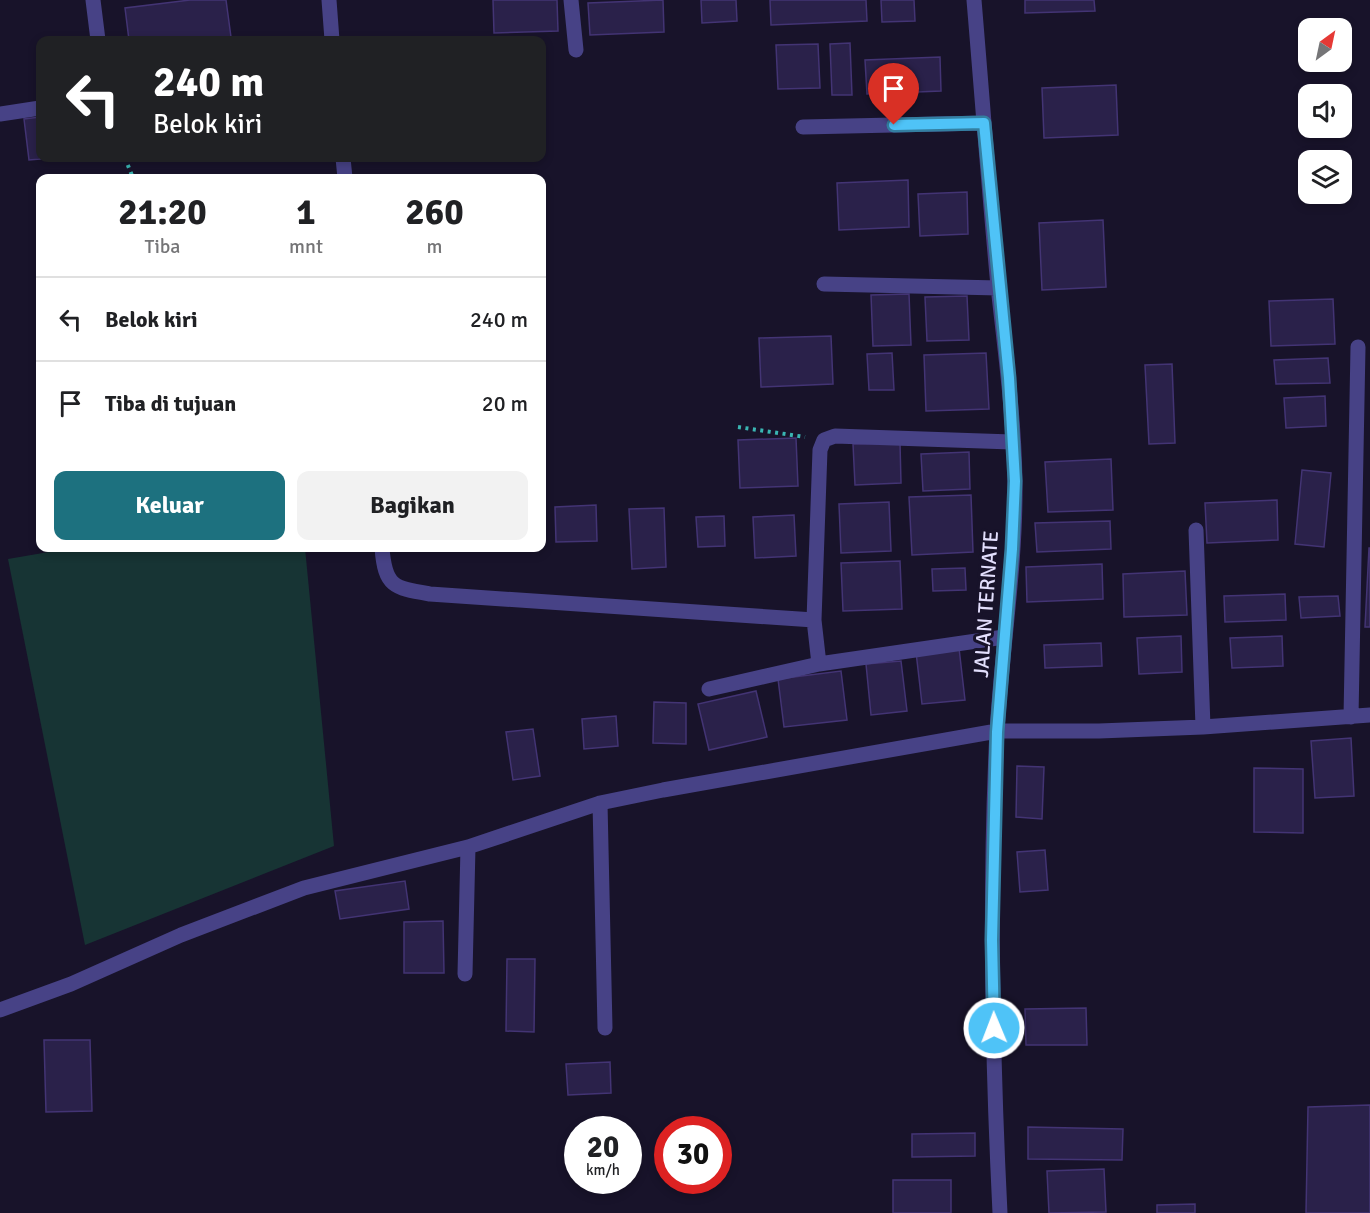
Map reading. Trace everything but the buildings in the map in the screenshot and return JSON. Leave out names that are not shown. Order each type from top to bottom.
[{"type":"street","points":[[93,0],[98,36]]},
{"type":"street","points":[[329,0],[332,36]]},
{"type":"street","points":[[571,0],[576,50]]},
{"type":"street","name":"JALAN TERNATE","points":[[974,0],[1009,378],[1015,481],[997,732],[992,940],[995,1115],[1000,1213]]},
{"type":"street","points":[[0,114],[36,109]]},
{"type":"street","points":[[803,127],[984,123]]},
{"type":"street","points":[[824,284],[999,288]]},
{"type":"street","points":[[1351,717],[1358,347]]},
{"type":"street","points":[[819,664],[814,620],[820,450],[824,440],[836,436],[1012,442]]},
{"type":"street","points":[[1196,530],[1203,727]]},
{"type":"street","points":[[382,552],[384,568],[392,583],[402,590],[430,594],[814,620]]},
{"type":"street","points":[[709,689],[819,664],[1004,637]]},
{"type":"street","points":[[0,1010],[71,984],[181,935],[304,888],[468,846],[600,803],[997,732],[1203,727],[1370,715]]},
{"type":"street","points":[[600,803],[605,1028]]},
{"type":"street","points":[[465,974],[468,846]]},
{"type":"path","points":[[738,427],[824,440]]},
{"type":"green space","points":[[49,552],[305,552],[334,846],[85,945],[8,559]]},
{"type":"route","points":[[894,125],[984,123],[1009,378],[1015,481],[1012,549],[997,732],[992,940],[994,1028]]}]
